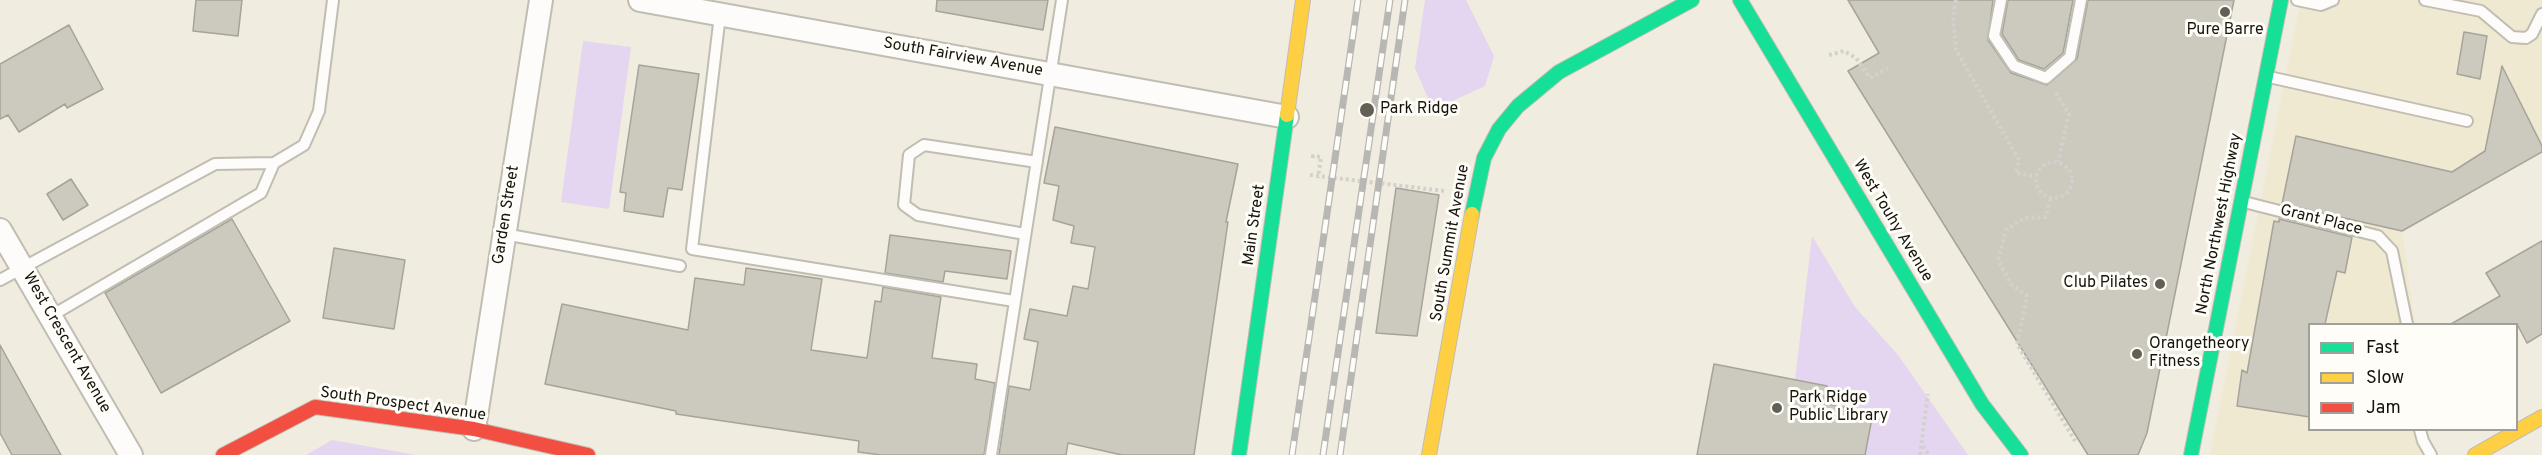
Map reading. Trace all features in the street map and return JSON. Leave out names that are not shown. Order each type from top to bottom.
[{"type":"street","name":"Garden Street","points":[[474,429],[541,0]]},
{"type":"street","name":"South Fairview Avenue","points":[[640,0],[1287,117]]},
{"type":"street","name":"Main Street","points":[[1239,455],[1303,0]]},
{"type":"street","name":"South Summit Avenue","points":[[1429,455],[1477,186],[1484,158],[1499,129],[1518,106],[1559,72],[1692,0]]},
{"type":"street","name":"West Touhy Avenue","points":[[1740,0],[1982,404],[2021,455]]},
{"type":"street","name":"North Northwest Highway","points":[[2191,455],[2281,0]]},
{"type":"street","name":"West Crescent Avenue","points":[[0,230],[131,455]]},
{"type":"street","name":"South Prospect Avenue","points":[[223,455],[315,407],[474,429],[532,449],[588,455]]},
{"type":"street","points":[[2518,431],[2542,417]]},
{"type":"street","points":[[2475,455],[2517,431]]},
{"type":"lane","points":[[0,280],[215,164],[274,163],[304,145],[319,111],[333,0]]},
{"type":"lane","points":[[991,455],[1062,0]]},
{"type":"lane","points":[[2001,0],[1994,36],[2014,66],[2046,78],[2070,57],[2081,0]]},
{"type":"lane","points":[[2297,0],[2321,5],[2333,0]]},
{"type":"lane","points":[[2425,0],[2481,11],[2512,37],[2526,38],[2532,34],[2542,14]]},
{"type":"lane","points":[[720,15],[692,249],[1014,301]]},
{"type":"lane","points":[[2266,76],[2467,121]]},
{"type":"lane","points":[[1025,234],[918,215],[904,205],[909,154],[924,145],[1036,162]]},
{"type":"lane","points":[[51,316],[261,194],[274,163]]},
{"type":"lane","name":"Grant Place","points":[[2241,201],[2378,236],[2392,251],[2407,323]]},
{"type":"lane","points":[[504,234],[680,266]]},
{"type":"lane","points":[[2420,431],[2422,441],[2430,455]]},
{"type":"path","points":[[1956,0],[1953,16],[1956,50],[2019,160],[2016,173],[2036,176]]},
{"type":"path","points":[[1829,55],[1844,51],[1856,58],[1870,78],[1888,68]]},
{"type":"path","points":[[2046,78],[2069,114],[2058,162]]},
{"type":"path","points":[[1313,159],[1313,156],[1321,157],[1318,178]]},
{"type":"path","points":[[2050,199],[2037,188],[2036,176],[2041,167],[2058,162]]},
{"type":"path","points":[[2050,199],[2068,193],[2072,181],[2068,169],[2058,162]]},
{"type":"path","points":[[1310,176],[1445,191]]},
{"type":"path","points":[[2050,199],[2046,217],[2024,218],[2006,230],[1998,260],[2011,284],[2027,296],[2017,344],[2075,441]]},
{"type":"path","points":[[1920,455],[1923,446],[1928,394]]},
{"type":"path","points":[[1923,446],[1929,455]]},
{"type":"shaded area","points":[[1425,0],[1466,0],[1494,56],[1485,86],[1433,110],[1415,68]]},
{"type":"shaded area","points":[[2301,0],[2542,0],[2542,152],[2402,231],[2415,323],[2308,323],[2308,431],[2429,431],[2434,455],[2210,455]]},
{"type":"shaded area","points":[[583,41],[631,47],[609,209],[561,202]]},
{"type":"shaded area","points":[[1812,236],[1855,307],[1898,355],[1968,455],[1865,455],[1873,413],[1823,403],[1826,386],[1795,380]]},
{"type":"shaded area","points":[[332,440],[416,455],[306,455]]},
{"type":"building","points":[[196,0],[242,0],[238,36],[193,31]]},
{"type":"building","points":[[937,0],[1048,0],[1043,30],[936,11]]},
{"type":"building","points":[[1848,0],[1993,0],[1988,40],[2011,73],[2047,85],[2077,59],[2088,0],[2234,0],[2147,433],[2138,455],[2088,455],[1848,71],[1879,53]]},
{"type":"building","points":[[2008,0],[2073,0],[2063,53],[2044,69],[2019,60],[2002,34]]},
{"type":"building","points":[[69,25],[103,89],[67,108],[65,104],[19,132],[8,115],[0,119],[0,64]]},
{"type":"building","points":[[2464,32],[2487,36],[2480,79],[2457,74]]},
{"type":"building","points":[[639,65],[699,74],[682,190],[668,188],[663,217],[624,211],[626,193],[620,192]]},
{"type":"building","points":[[2502,66],[2542,146],[2542,152],[2402,231],[2282,204],[2296,136],[2452,172],[2485,151]]},
{"type":"building","points":[[1055,127],[1238,164],[1226,222],[1228,222],[1194,455],[1122,455],[1068,443],[1066,455],[999,455],[1009,386],[1030,390],[1038,342],[1024,339],[1030,309],[1067,316],[1073,286],[1088,289],[1095,247],[1071,243],[1074,226],[1053,220],[1059,186],[1044,183]]},
{"type":"building","points":[[71,179],[88,205],[63,220],[47,194]]},
{"type":"building","points":[[1396,188],[1439,195],[1417,336],[1376,333]]},
{"type":"building","points":[[232,219],[290,321],[161,393],[105,293]]},
{"type":"building","points":[[2279,219],[2352,237],[2345,273],[2337,271],[2325,323],[2308,323],[2308,417],[2237,406],[2242,370],[2247,373],[2274,221],[2279,222]]},
{"type":"building","points":[[890,235],[1011,251],[1007,279],[945,271],[943,282],[885,273]]},
{"type":"building","points":[[2542,241],[2542,334],[2527,343],[2518,323],[2453,323],[2500,296],[2486,273]]},
{"type":"building","points":[[334,248],[405,260],[394,329],[323,318]]},
{"type":"building","points":[[746,268],[822,279],[811,350],[867,358],[875,301],[881,302],[883,287],[941,297],[932,358],[977,364],[975,379],[995,383],[984,455],[881,455],[858,452],[859,441],[676,414],[676,411],[545,384],[562,304],[688,330],[695,278],[744,285]]},
{"type":"building","points":[[0,345],[61,455],[12,455],[0,433]]},
{"type":"building","name":"Park Ridge Public Library","points":[[1714,364],[1827,386],[1823,403],[1873,413],[1865,455],[1697,455]]},
{"type":"railway","points":[[1292,455],[1358,0]]},
{"type":"railway","points":[[1323,455],[1390,0]]},
{"type":"railway","points":[[1340,455],[1405,0]]},
{"type":"traffic: fast","points":[[1472,214],[1484,158],[1499,129],[1518,106],[1559,72],[1692,0]]},
{"type":"traffic: fast","points":[[1740,0],[1982,404],[2021,455]]},
{"type":"traffic: fast","points":[[2191,455],[2281,0]]},
{"type":"traffic: fast","points":[[1239,455],[1287,115]]},
{"type":"traffic: slow","points":[[1287,115],[1303,0]]},
{"type":"traffic: slow","points":[[1429,455],[1472,214]]},
{"type":"traffic: slow","points":[[2518,431],[2542,417]]},
{"type":"traffic: slow","points":[[2475,455],[2517,431]]},
{"type":"traffic: jam","points":[[223,455],[315,407],[474,429],[588,455]]},
{"type":"place","name":"Pure Barre","points":[[2225,12]]},
{"type":"place","name":"Park Ridge","points":[[1367,110]]},
{"type":"place","name":"Club Pilates","points":[[2160,284]]},
{"type":"place","name":"Orangetheory Fitness","points":[[2137,354]]},
{"type":"place","name":"Park Ridge Public Library","points":[[1777,408]]}]
